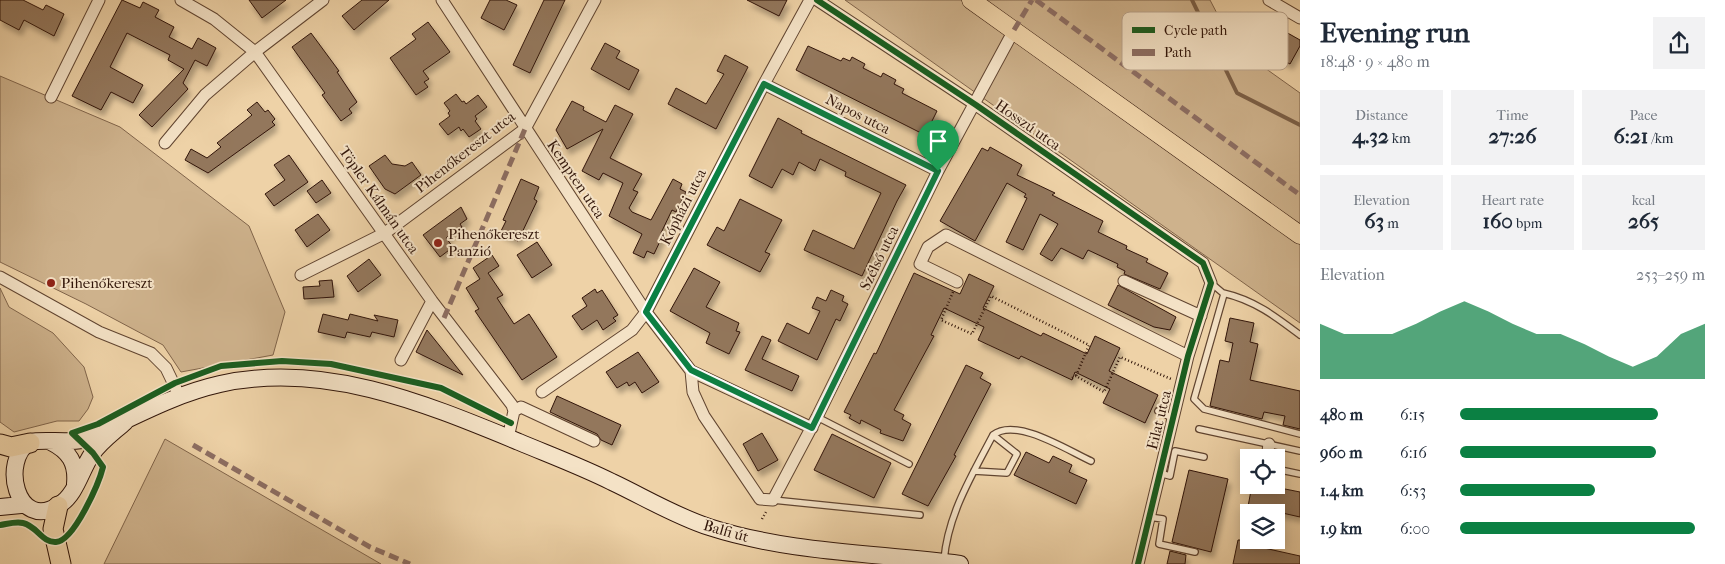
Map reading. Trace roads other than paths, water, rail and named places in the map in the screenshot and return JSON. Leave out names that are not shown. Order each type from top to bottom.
[{"type":"highway","points":[[0,444],[11,447],[30,443]]},
{"type":"highway","points":[[58,506],[53,529],[61,564]]},
{"type":"main road","points":[[970,0],[1300,235]]},
{"type":"main road","name":"Balfi út","points":[[125,422],[179,395],[222,383],[292,376],[323,379],[367,388],[457,417],[611,481],[676,514],[736,535],[800,546],[960,564]]},
{"type":"main road","points":[[21,505],[9,491],[3,477],[10,458],[16,451],[30,443],[83,440],[125,422]]},
{"type":"main road","points":[[0,507],[21,505],[34,510],[45,511],[58,506],[69,496],[93,453],[125,422]]},
{"type":"main road","points":[[51,442],[61,447],[70,457],[75,469],[75,484]]},
{"type":"street","points":[[51,97],[99,0]]},
{"type":"street","points":[[165,144],[205,95],[255,52],[322,0]]},
{"type":"street","name":"Kempten utca","points":[[442,0],[524,129],[646,312],[691,370],[814,422]]},
{"type":"street","name":"Pihenőkereszt utca","points":[[301,275],[385,233],[524,129],[594,0]]},
{"type":"street","name":"Kópházi utca","points":[[542,392],[632,330],[646,312],[764,84],[810,0]]},
{"type":"street","name":"Hosszú utca","points":[[817,0],[976,105],[1204,263],[1211,283]]},
{"type":"street","points":[[1270,0],[1300,18]]},
{"type":"street","name":"Töpler Kálmán utca","points":[[185,1],[236,34],[255,52],[432,301],[517,409]]},
{"type":"street","name":"Szélső utca","points":[[774,500],[938,171],[976,105],[1014,30]]},
{"type":"street","name":"Napos utca","points":[[764,84],[938,171]]},
{"type":"street","points":[[957,282],[920,264],[928,246],[946,235],[1188,356]]},
{"type":"street","points":[[0,277],[99,332],[151,353],[166,368],[179,395]]},
{"type":"street","points":[[1124,281],[1201,316]]},
{"type":"street","name":"Eilat utca","points":[[1138,564],[1188,356],[1211,283]]},
{"type":"street","points":[[401,360],[432,301]]},
{"type":"street","points":[[691,370],[693,392],[704,416],[760,498],[774,500]]},
{"type":"street","points":[[508,438],[517,409],[594,441]]},
{"type":"street","points":[[1269,449],[1270,444]]},
{"type":"lane","points":[[1211,283],[1223,293],[1244,297],[1266,309],[1300,335]]},
{"type":"lane","points":[[1223,293],[1194,399],[1204,409],[1300,434]]},
{"type":"lane","points":[[1158,411],[1172,418]]},
{"type":"lane","points":[[814,422],[909,464]]},
{"type":"lane","points":[[1199,429],[1300,451]]},
{"type":"lane","points":[[944,562],[945,544],[954,512],[993,435],[999,430],[1024,430],[1091,461]]},
{"type":"lane","points":[[974,471],[1007,473],[1017,454],[993,435]]},
{"type":"lane","points":[[1159,473],[1170,476],[1175,451],[1204,457]]},
{"type":"lane","points":[[1285,471],[1300,474]]},
{"type":"lane","points":[[774,500],[920,515]]},
{"type":"lane","points":[[1149,517],[1163,519],[1159,544],[1195,552]]},
{"type":"waterway","points":[[1192,0],[1198,12]]},
{"type":"waterway","points":[[1226,70],[1237,93],[1300,125]]},
{"type":"place","name":"Pihenőkereszt Panzió","points":[[438,243]]},
{"type":"place","name":"Pihenőkereszt","points":[[51,283]]}]
